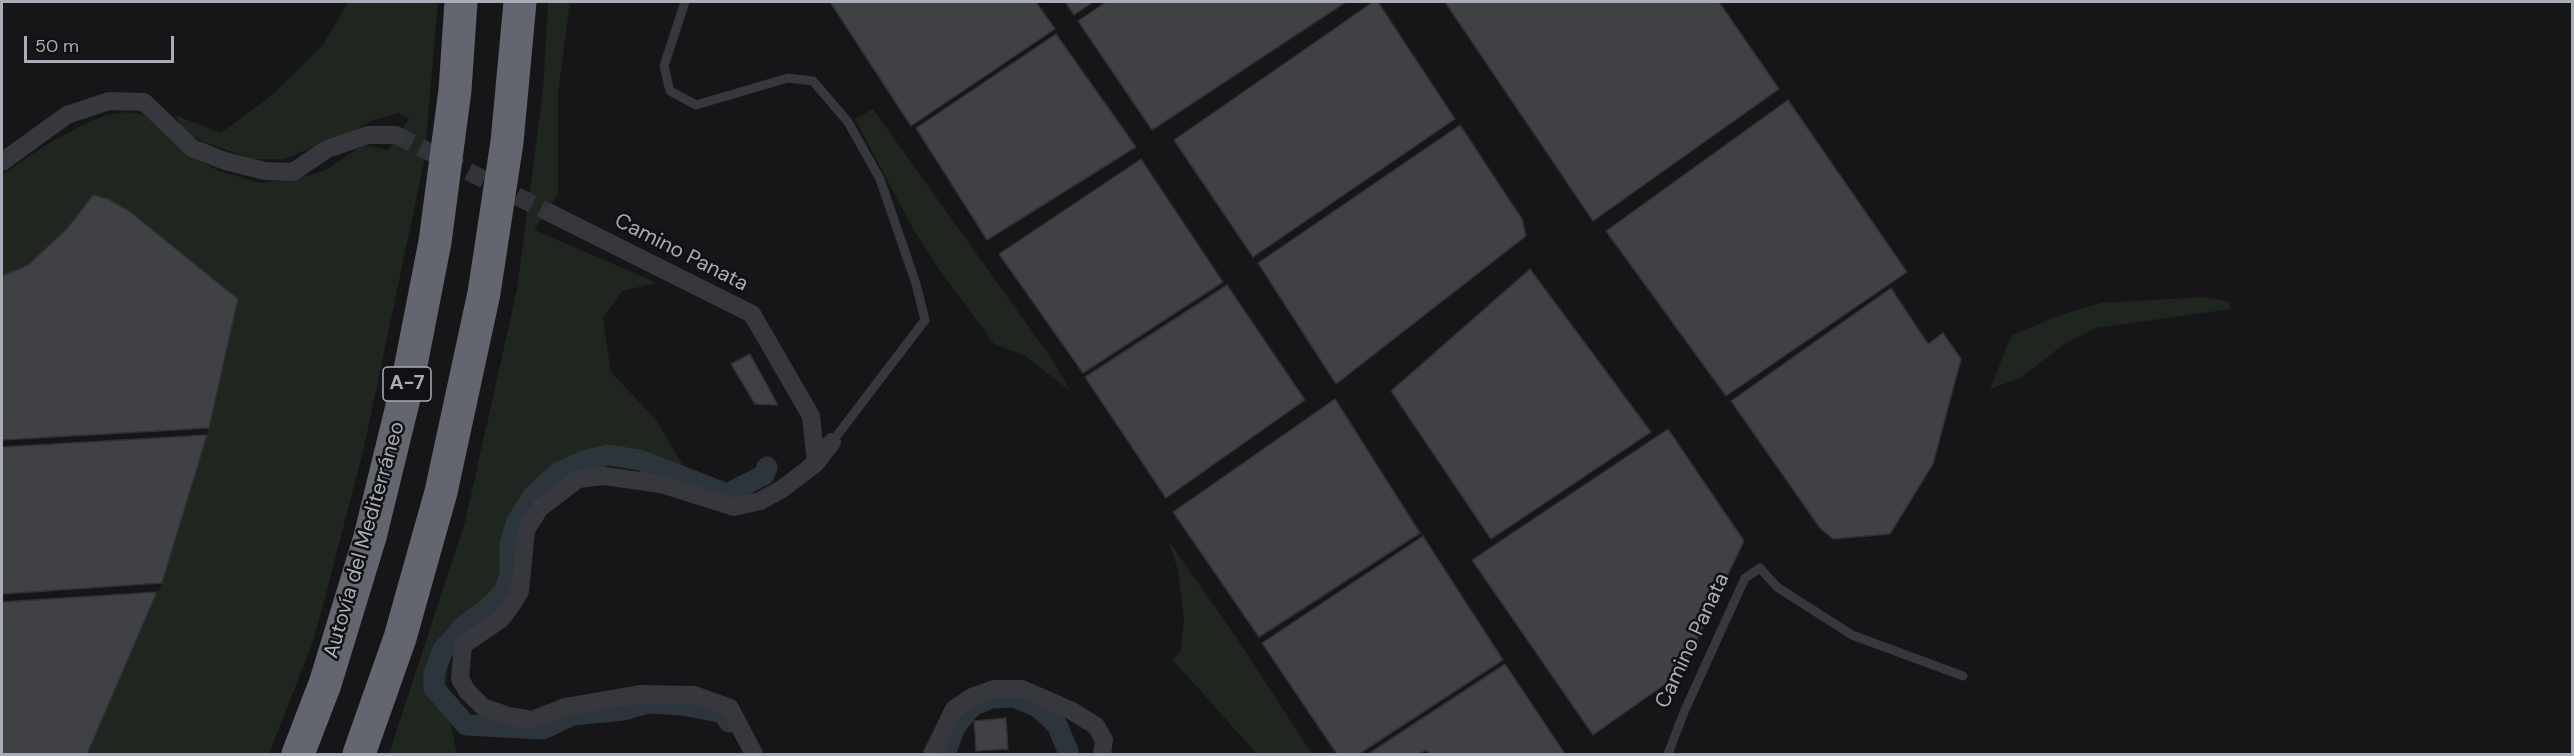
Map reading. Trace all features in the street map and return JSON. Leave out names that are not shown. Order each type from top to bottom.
[{"type":"highway","name":"Autovía del Mediterráneo","points":[[298,754],[324,684],[370,537],[406,390],[436,231],[455,90],[461,2]]},
{"type":"highway","name":"A-7","points":[[359,754],[400,638],[441,492],[484,293],[507,142],[520,2]]},
{"type":"street","points":[[2,162],[67,115],[109,100],[144,102],[192,148],[225,161],[265,171],[293,172],[327,149],[368,135],[396,135]]},
{"type":"street","name":"Camino Panata","points":[[552,214],[752,314],[811,416],[816,463]]},
{"type":"street","points":[[754,754],[730,708],[694,695],[640,694],[565,707],[532,720],[491,710],[483,707],[467,692],[460,679],[463,645],[501,619],[511,606],[520,591],[526,530],[540,508],[578,480],[604,476],[661,484],[734,507],[760,501],[816,463],[832,442]]},
{"type":"street","points":[[932,754],[954,709],[972,696],[994,688],[1022,689],[1072,711],[1096,726],[1104,740],[1102,754]]},
{"type":"lane","points":[[685,2],[664,66],[670,91],[696,105],[788,78],[813,81],[848,122],[880,179],[916,284],[925,320],[832,442]]},
{"type":"lane","name":"Camino Panata","points":[[1668,754],[1684,712],[1745,578],[1760,568],[1777,587],[1852,634],[1964,676]]},
{"type":"shaded area","points":[[348,2],[438,2],[424,162],[363,452],[314,639],[269,754],[87,754],[162,583],[209,428],[238,299],[129,211],[108,199],[93,195],[67,229],[28,265],[2,276],[2,175],[44,146],[79,127],[103,116],[126,112],[144,115],[181,150],[219,171],[261,183],[295,179],[324,171],[363,145],[388,150],[409,119],[399,113],[373,120],[350,133],[284,159],[252,159],[201,141],[185,132],[175,115],[221,133],[271,96],[322,46]]},
{"type":"shaded area","points":[[548,2],[570,2],[558,92],[558,194],[534,230],[657,283],[622,291],[603,318],[611,372],[656,420],[694,484],[660,471],[616,460],[598,461],[563,473],[538,497],[516,532],[516,566],[512,586],[503,601],[455,639],[448,665],[445,696],[457,754],[389,754],[465,522],[517,289],[543,91]]},
{"type":"shaded area","points":[[873,109],[1054,362],[1070,391],[1024,355],[994,344],[941,272],[913,229],[855,119]]},
{"type":"shaded area","points":[[2203,297],[2230,302],[2231,309],[2096,328],[2064,344],[2020,378],[1990,389],[2011,336],[2058,316],[2101,303]]},
{"type":"shaded area","points":[[1168,540],[1236,637],[1312,754],[1257,754],[1172,659],[1180,653],[1184,620],[1178,570]]},
{"type":"building","points":[[830,2],[1036,2],[1055,29],[911,126]]},
{"type":"building","points":[[1065,2],[1093,2],[1074,15]]},
{"type":"building","points":[[1106,2],[1346,2],[1152,130],[1078,21]]},
{"type":"building","points":[[1373,2],[1378,2],[1455,119],[1253,257],[1174,140]]},
{"type":"building","points":[[1445,2],[1719,2],[1779,89],[1593,221]]},
{"type":"building","points":[[1056,34],[1136,147],[987,240],[916,128]]},
{"type":"building","points":[[1788,100],[1907,272],[1726,396],[1606,231]]},
{"type":"building","points":[[1460,125],[1522,219],[1526,236],[1336,384],[1258,263]]},
{"type":"building","points":[[1141,159],[1223,282],[1083,373],[999,254]]},
{"type":"building","points":[[93,195],[108,199],[129,211],[238,299],[209,428],[2,440],[2,276],[28,265],[67,229]]},
{"type":"building","points":[[1530,269],[1651,432],[1491,539],[1391,391]]},
{"type":"building","points":[[1227,285],[1305,400],[1166,498],[1085,377]]},
{"type":"building","points":[[1891,288],[1928,344],[1943,333],[1961,359],[1933,464],[1890,534],[1833,539],[1820,528],[1731,401]]},
{"type":"building","points":[[750,354],[778,405],[755,404],[731,364]]},
{"type":"building","points":[[1335,399],[1420,533],[1259,637],[1173,512]]},
{"type":"building","points":[[1668,429],[1744,541],[1681,673],[1593,735],[1472,560]]},
{"type":"building","points":[[207,435],[162,583],[2,594],[2,447]]},
{"type":"building","points":[[1423,536],[1503,660],[1359,754],[1337,754],[1262,643]]},
{"type":"building","points":[[157,592],[87,754],[2,754],[2,602]]},
{"type":"building","points":[[1505,664],[1565,754],[1430,754],[1426,750],[1419,754],[1368,754]]},
{"type":"building","points":[[1006,718],[1008,749],[976,751],[974,721]]},
{"type":"waterway","points":[[729,722],[724,714],[714,711],[682,705],[648,703],[624,710],[573,715],[543,729],[466,725],[434,688],[434,673],[443,650],[464,626],[494,603],[504,591],[510,576],[510,546],[516,523],[533,496],[559,472],[584,461],[608,455],[640,460],[727,494],[764,475],[767,467]]},
{"type":"waterway","points":[[945,754],[955,727],[972,706],[991,698],[1014,697],[1038,707],[1057,725],[1068,751]]},
{"type":"tunnel","points":[[396,135],[552,214]]}]
